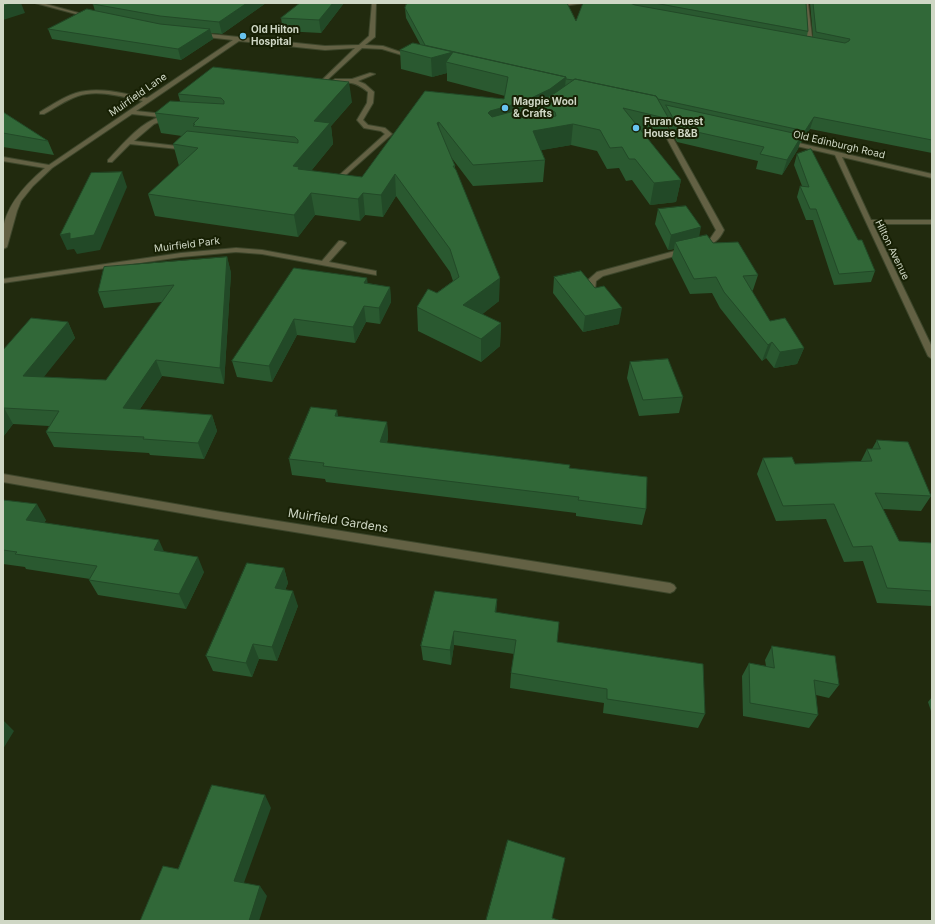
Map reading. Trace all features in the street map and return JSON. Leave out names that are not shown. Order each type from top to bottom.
[{"type":"street","points":[[37,3],[97,19]]},
{"type":"street","points":[[326,80],[349,55],[372,38],[374,3]]},
{"type":"street","points":[[552,6],[582,3]]},
{"type":"street","points":[[806,3],[810,45]]},
{"type":"street","points":[[193,34],[325,48],[362,46],[383,48],[420,60]]},
{"type":"street","name":"Muirfield Lane","points":[[3,247],[4,234],[20,195],[34,180],[50,167],[238,39]]},
{"type":"street","points":[[802,43],[818,46]]},
{"type":"street","points":[[318,79],[345,82],[353,81],[372,74]]},
{"type":"street","points":[[336,181],[389,134],[383,128],[366,127],[360,120],[370,103],[371,92],[363,85],[353,81]]},
{"type":"street","points":[[42,113],[72,96],[90,92],[102,92],[148,100]]},
{"type":"street","points":[[110,161],[139,132],[174,109]]},
{"type":"street","points":[[131,112],[172,117]]},
{"type":"street","points":[[592,288],[592,280],[600,274],[624,266],[709,244],[717,238],[720,230],[656,114]]},
{"type":"street","name":"Old Edinburgh Road","points":[[776,140],[932,176]]},
{"type":"street","points":[[130,142],[193,150]]},
{"type":"street","name":"Hilton Avenue","points":[[837,153],[932,356]]},
{"type":"street","points":[[3,159],[50,167]]},
{"type":"street","points":[[868,222],[932,222]]},
{"type":"street","points":[[324,264],[342,243]]},
{"type":"street","name":"Muirfield Park","points":[[3,281],[181,255],[236,250],[262,252],[373,273]]},
{"type":"street","name":"Muirfield Gardens","points":[[3,478],[221,516],[670,588]]},
{"type":"building","points":[[3,3],[13,3],[3,6]]},
{"type":"building","points":[[247,3],[219,22],[160,16],[93,4]]},
{"type":"building","points":[[300,3],[333,3],[319,20],[281,18]]},
{"type":"building","points":[[407,3],[567,3],[576,21],[583,3],[630,3],[845,43],[850,39],[816,32],[813,3],[932,3],[932,140],[814,117],[805,131],[658,99],[656,96],[575,79],[566,79],[566,77],[424,45],[405,8]]},
{"type":"building","points":[[655,3],[806,3],[808,31]]},
{"type":"building","points":[[87,9],[160,24],[210,29],[178,49],[48,29]]},
{"type":"building","points":[[413,43],[566,77],[550,89],[523,102],[490,111],[488,113],[492,117],[526,108],[550,117],[556,116],[555,112],[535,104],[555,93],[575,79],[656,96],[669,119],[623,108],[681,180],[654,183],[635,159],[629,159],[622,147],[610,148],[600,130],[573,124],[533,131],[545,160],[473,165],[439,122],[437,123],[455,166],[453,166],[456,170],[500,278],[463,305],[501,323],[481,339],[417,307],[428,289],[437,293],[459,277],[450,249],[395,174],[381,195],[363,193],[358,199],[311,193],[294,215],[148,194],[198,148],[173,144],[187,131],[298,143],[298,140],[295,137],[193,126],[199,118],[155,113],[170,101],[224,104],[224,101],[221,98],[178,94],[213,67],[349,82],[314,121],[330,123],[293,166],[299,167],[298,169],[362,177],[425,91],[504,99],[508,77],[446,62],[453,52],[431,58],[400,50]]},
{"type":"building","points":[[666,105],[802,135],[787,160],[760,154],[764,147],[679,128]]},
{"type":"building","points":[[3,112],[48,141],[3,133]]},
{"type":"building","points":[[811,149],[858,240],[862,240],[875,271],[839,274],[816,209],[810,209],[800,186],[809,187],[797,154]]},
{"type":"building","points":[[122,172],[94,235],[70,239],[70,233],[60,235],[91,173]]},
{"type":"building","points":[[686,206],[701,227],[671,235],[658,209]]},
{"type":"building","points":[[707,235],[713,243],[738,242],[758,275],[743,276],[770,321],[785,318],[804,348],[780,352],[772,342],[768,345],[724,292],[716,277],[694,279],[675,242]]},
{"type":"building","points":[[227,257],[220,368],[156,360],[123,408],[212,415],[198,443],[143,439],[144,437],[46,432],[59,411],[3,409],[3,350],[31,318],[68,322],[23,376],[106,380],[174,285],[98,292],[104,267]]},
{"type":"building","points":[[294,268],[367,278],[364,283],[390,287],[379,308],[364,306],[353,327],[294,319],[269,366],[232,361]]},
{"type":"building","points":[[581,271],[595,288],[604,286],[622,308],[585,316],[554,277]]},
{"type":"building","points":[[668,359],[683,397],[643,400],[630,362]]},
{"type":"building","points":[[311,407],[337,410],[335,416],[387,422],[380,442],[570,465],[569,468],[647,477],[646,509],[578,500],[579,497],[323,466],[324,463],[289,459]]},
{"type":"building","points":[[877,440],[908,442],[931,496],[875,493],[899,541],[932,543],[932,591],[887,588],[872,546],[853,547],[834,504],[783,506],[763,458],[792,457],[795,464],[872,461],[867,449],[880,449]]},
{"type":"building","points":[[3,500],[37,504],[26,520],[159,540],[154,550],[198,557],[179,594],[89,580],[97,566],[15,554],[17,552],[3,550]]},
{"type":"building","points":[[247,563],[284,568],[275,588],[293,591],[272,647],[253,644],[246,663],[206,656]]},
{"type":"building","points":[[435,591],[497,599],[495,612],[559,622],[557,642],[703,664],[705,714],[607,699],[607,689],[511,673],[516,640],[454,631],[450,650],[421,646]]},
{"type":"building","points":[[772,646],[835,656],[839,685],[814,680],[818,715],[750,703],[749,663],[774,668]]},
{"type":"building","points":[[212,785],[265,795],[234,881],[260,886],[249,921],[140,921],[163,866],[178,869]]},
{"type":"building","points":[[508,840],[565,858],[552,918],[561,921],[486,921]]},
{"type":"place","name":"Old Hilton Hospital","points":[[243,36]]},
{"type":"place","name":"Magpie Wool & Crafts","points":[[505,108]]},
{"type":"place","name":"Furan Guest House B&B","points":[[636,128]]}]
